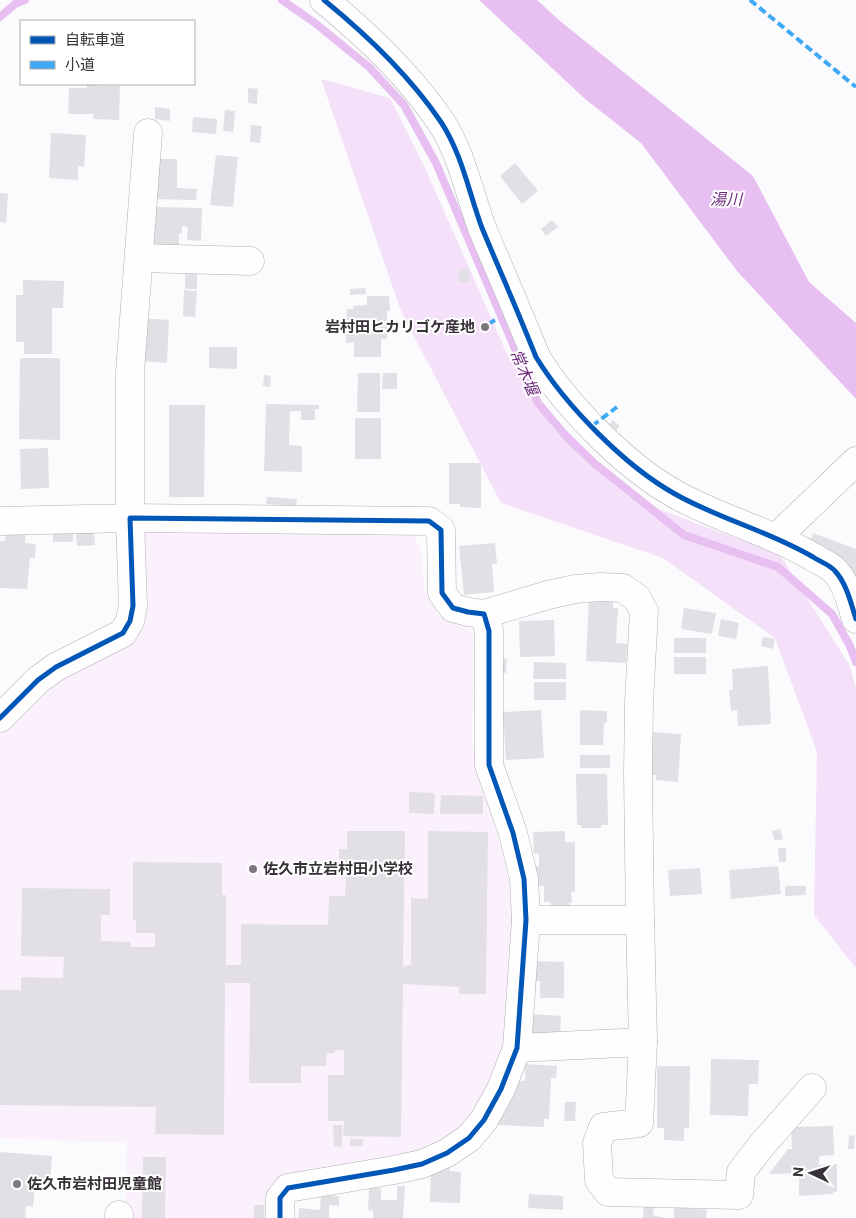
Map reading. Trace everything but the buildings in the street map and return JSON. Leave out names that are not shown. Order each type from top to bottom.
[{"type":"street","points":[[324,0],[374,43],[414,87],[442,124],[463,170],[482,227],[536,357],[547,376],[592,426],[636,467],[674,494],[710,512],[776,538],[835,570],[844,586],[856,619]]},
{"type":"street","points":[[0,718],[38,680],[76,656],[123,633],[130,621],[133,606],[130,518],[130,372],[148,133]]},
{"type":"street","points":[[140,258],[250,262]]},
{"type":"street","points":[[776,538],[856,461]]},
{"type":"street","points":[[0,520],[130,518],[429,521],[441,530],[442,593],[453,608],[484,614],[575,589],[623,588],[637,598],[644,611],[639,702],[639,847],[643,1042],[639,1124],[602,1127],[596,1143],[599,1180],[608,1192],[739,1196],[741,1172],[761,1146],[812,1088]]},
{"type":"street","points":[[280,1218],[280,1198],[288,1188],[422,1164],[447,1152],[469,1138],[484,1120],[502,1089],[517,1048],[526,920],[524,879],[513,833],[489,765],[489,631],[484,614]]},
{"type":"street","points":[[526,920],[640,920]]},
{"type":"street","points":[[517,1048],[643,1042]]},
{"type":"shaded area","points":[[321,79],[390,98],[426,170],[506,352],[554,429],[630,498],[780,555],[850,666],[856,688],[856,968],[814,915],[817,752],[775,638],[663,558],[501,503],[401,311]]},
{"type":"shaded area","name":"佐久市立岩村田小学校","points":[[137,527],[414,534],[421,552],[424,585],[431,603],[439,616],[470,630],[474,639],[472,743],[512,893],[515,934],[507,1050],[490,1092],[449,1143],[398,1164],[274,1183],[273,1218],[125,1218],[127,1143],[0,1138],[0,733],[8,721],[44,683],[119,645]]},
{"type":"water","name":"湯川","points":[[479,0],[537,0],[560,21],[753,176],[809,282],[856,323],[856,399],[737,271],[641,143],[584,98]]},
{"type":"waterway","name":"常木堰","points":[[0,17],[15,4],[25,0]]},
{"type":"waterway","name":"常木堰","points":[[282,0],[315,23],[369,67],[404,105],[436,163],[538,403],[565,435],[595,464],[684,535],[778,567],[832,614],[850,646],[856,662]]},
{"type":"marked path","points":[[750,0],[856,87]]},
{"type":"marked path","points":[[490,323],[495,320]]},
{"type":"marked path","points":[[592,426],[617,407]]},
{"type":"cycle path","points":[[324,0],[387,56],[441,122],[454,147],[482,228],[536,357],[563,395],[617,451],[656,482],[692,503],[779,540],[830,567],[843,582],[856,619]]},
{"type":"cycle path","points":[[0,718],[38,680],[56,667],[123,633],[130,621],[133,606],[130,518],[429,521],[441,530],[442,593],[453,608],[484,614],[489,631],[489,765],[513,833],[524,879],[526,920],[517,1048],[501,1089],[484,1120],[469,1138],[447,1153],[422,1164],[288,1188],[280,1198],[280,1218]]},
{"type":"place","name":"岩村田ヒカリゴケ産地","points":[[485,327]]},
{"type":"place","name":"佐久市立岩村田小学校","points":[[253,869]]},
{"type":"place","name":"佐久市岩村田児童館","points":[[17,1184]]}]
